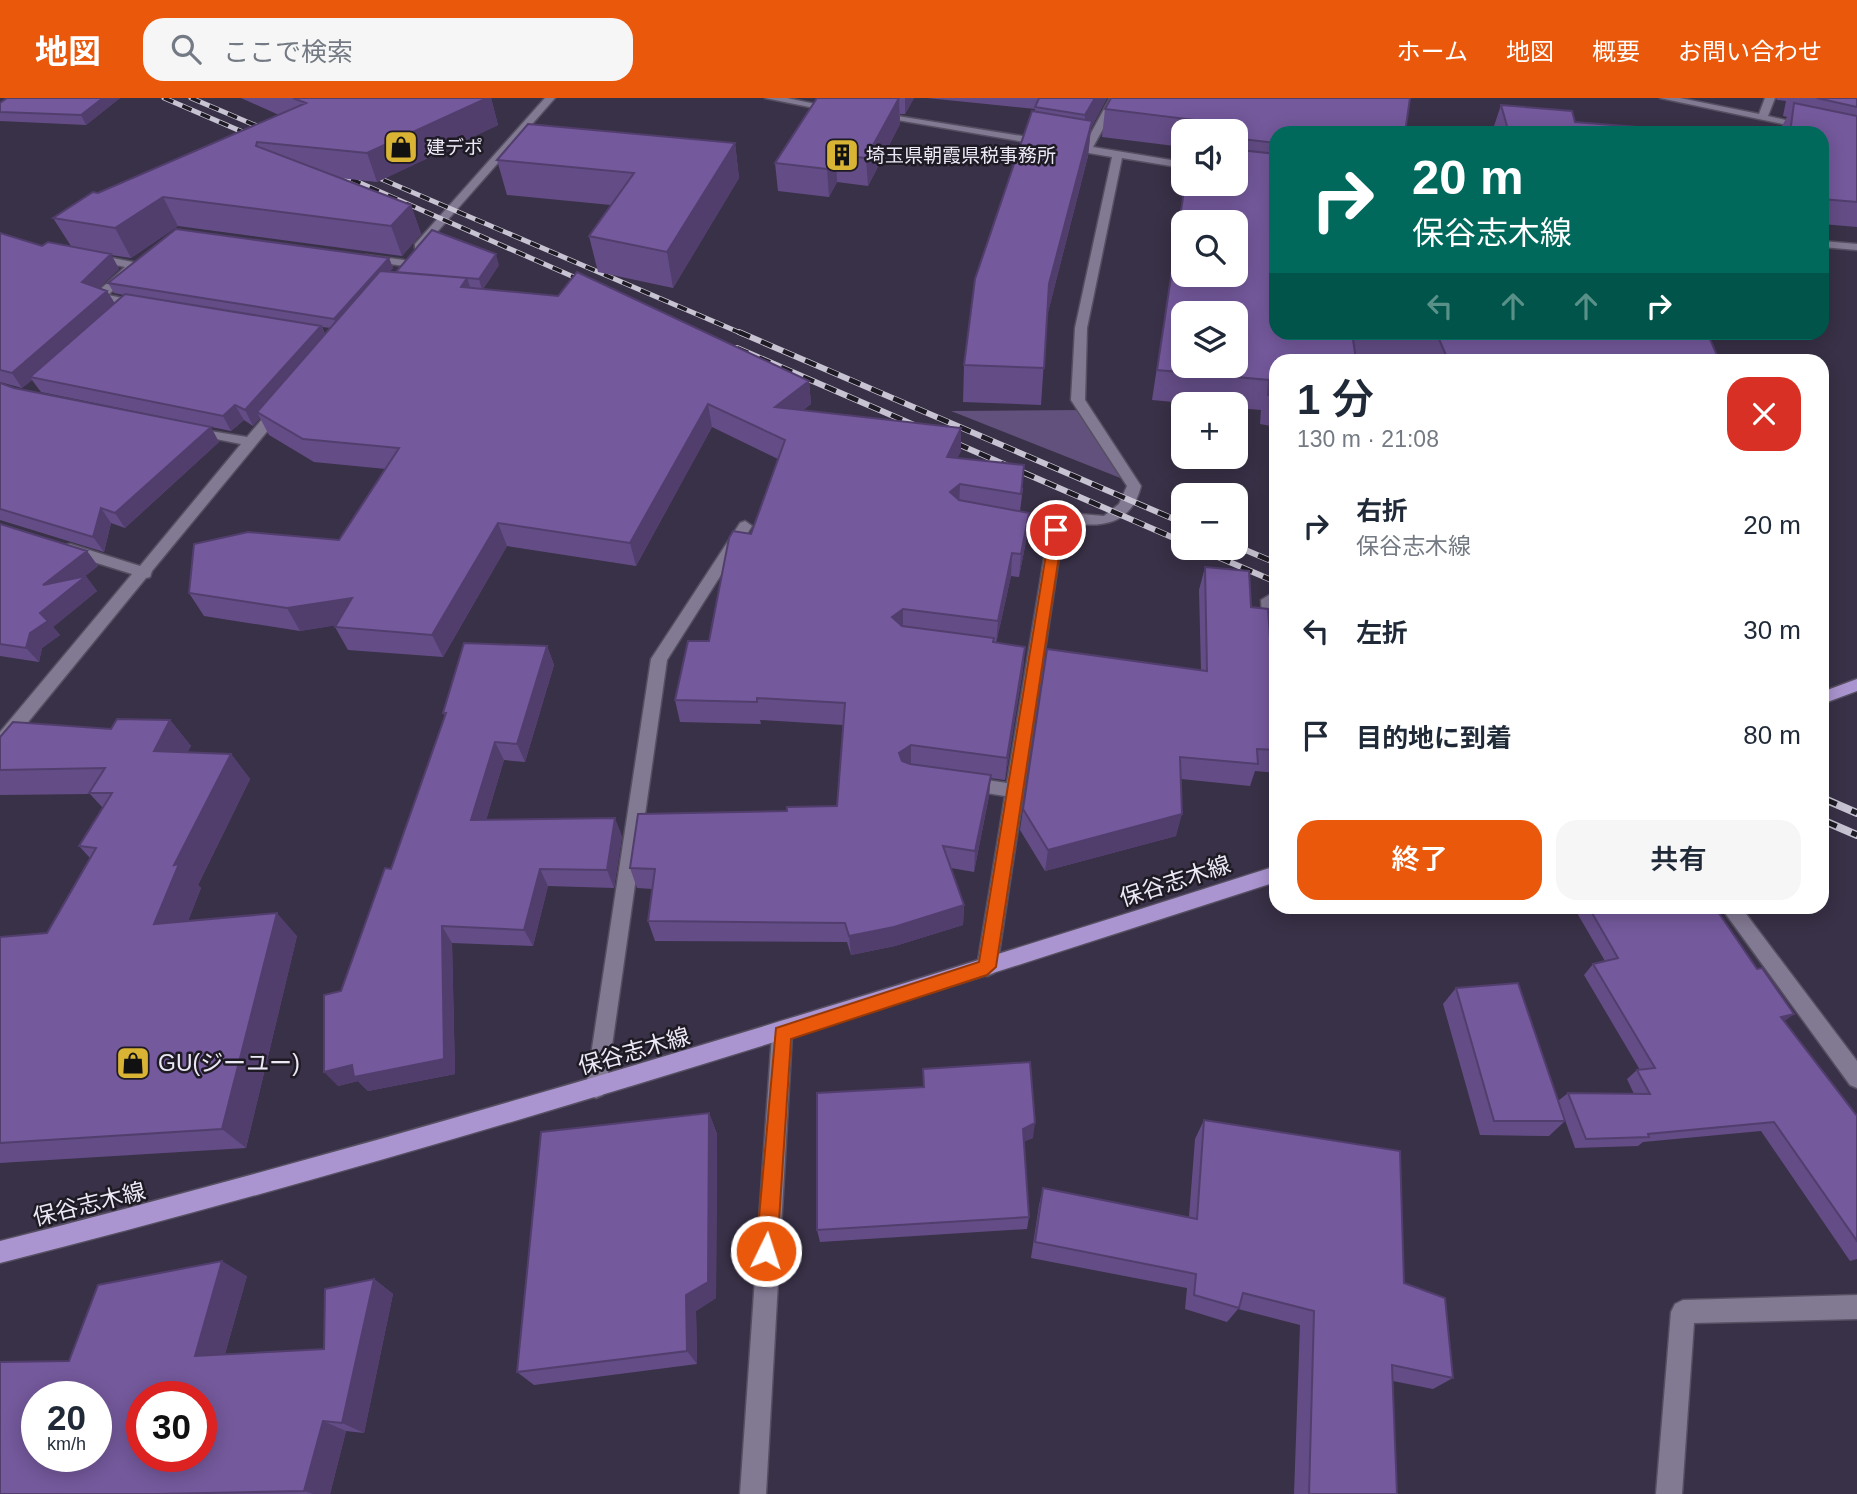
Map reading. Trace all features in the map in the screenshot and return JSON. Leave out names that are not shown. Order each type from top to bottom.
[{"type":"main road","points":[[1829,695],[1857,685]]},
{"type":"main road","name":"保谷志木線","points":[[0,1252],[286,1178],[782,1034],[1269,876]]},
{"type":"street","points":[[390,279],[550,98]]},
{"type":"street","points":[[770,98],[853,112]]},
{"type":"street","points":[[1086,151],[1115,98]]},
{"type":"street","points":[[1665,98],[1807,126]]},
{"type":"street","points":[[1763,117],[1770,98]]},
{"type":"street","points":[[866,114],[1171,163]]},
{"type":"street","points":[[987,967],[1016,791],[1028,656],[1056,530],[1068,518],[1105,523],[1118,516],[1134,486],[1078,400],[1081,328],[1117,156]]},
{"type":"street","points":[[1829,245],[1857,247]]},
{"type":"street","points":[[73,254],[134,265]]},
{"type":"street","points":[[145,256],[99,297],[156,308]]},
{"type":"street","points":[[351,256],[404,263]]},
{"type":"street","points":[[119,313],[129,303]]},
{"type":"street","points":[[0,744],[145,573],[286,400]]},
{"type":"street","points":[[171,426],[250,442]]},
{"type":"street","points":[[984,519],[1056,530]]},
{"type":"street","points":[[596,1088],[659,659],[745,526]]},
{"type":"street","points":[[53,544],[145,573]]},
{"type":"street","points":[[950,781],[1016,791]]},
{"type":"street","points":[[1735,914],[1857,1078]]},
{"type":"street","points":[[753,1494],[782,1034]]},
{"type":"street","points":[[1669,1494],[1683,1312],[1857,1307]]},
{"type":"shaded area","points":[[1080,410],[1128,481],[951,411]]},
{"type":"building","points":[[7,98],[103,98],[81,115],[0,112],[0,103]]},
{"type":"building","points":[[293,98],[487,98],[367,153],[257,142],[256,146],[411,205],[391,226],[163,197],[115,228],[53,218],[93,192],[98,193],[306,103]]},
{"type":"building","points":[[817,98],[899,98],[866,158],[836,155],[827,169],[775,163]]},
{"type":"building","points":[[1039,98],[1095,98],[1085,115],[1035,107]]},
{"type":"building","points":[[1111,98],[1410,98],[1406,126],[1269,126],[1269,142],[1248,140],[1248,119],[1187,119],[1105,109]]},
{"type":"building","points":[[1817,98],[1857,98],[1857,107]]},
{"type":"building","points":[[1794,103],[1857,116],[1857,202],[1829,200],[1829,126],[1791,126]]},
{"type":"building","points":[[1501,105],[1572,111],[1575,122],[1625,126],[1507,126]]},
{"type":"building","points":[[1032,111],[1092,121],[1049,284],[1044,368],[964,365],[975,279]]},
{"type":"building","points":[[528,124],[735,143],[667,252],[589,236],[634,173],[497,160]]},
{"type":"building","points":[[1248,151],[1269,153],[1269,340],[1353,340],[1355,354],[1269,354],[1269,380],[1247,378],[1248,301],[1171,301],[1171,371],[1157,370],[1171,277],[1171,287],[1248,287],[1248,210],[1181,210],[1183,196],[1248,196]]},
{"type":"building","points":[[176,229],[389,258],[334,319],[108,283]]},
{"type":"building","points":[[432,230],[496,254],[479,279],[396,272]]},
{"type":"building","points":[[0,233],[42,246],[48,242],[111,254],[82,282],[107,291],[12,373],[0,370]]},
{"type":"building","points":[[380,271],[467,278],[461,287],[558,296],[577,272],[809,381],[775,407],[961,428],[947,457],[1024,465],[1021,494],[960,484],[950,492],[959,500],[1029,513],[1021,554],[1012,553],[998,621],[903,609],[892,617],[902,626],[994,638],[993,642],[1025,647],[1007,758],[911,745],[899,753],[902,761],[910,764],[991,775],[975,851],[943,846],[964,905],[894,927],[849,936],[845,923],[648,921],[655,869],[630,868],[638,814],[787,811],[787,807],[837,806],[845,703],[757,698],[757,702],[675,700],[688,641],[709,641],[729,538],[733,531],[751,534],[785,440],[708,404],[630,543],[498,523],[432,635],[335,627],[352,598],[287,608],[189,593],[194,544],[248,532],[339,540],[399,448],[303,439],[257,412]]},
{"type":"building","points":[[125,294],[321,326],[245,410],[235,405],[223,416],[30,377]]},
{"type":"building","points":[[1439,340],[1710,340],[1716,354],[1445,354]]},
{"type":"building","points":[[0,383],[211,427],[115,513],[101,508],[93,537],[0,509]]},
{"type":"building","points":[[0,524],[87,551],[43,585],[86,576],[40,613],[48,621],[30,633],[26,648],[0,644]]},
{"type":"building","points":[[1205,567],[1249,571],[1251,607],[1268,609],[1269,750],[1257,749],[1258,764],[1180,757],[1182,814],[1048,850],[1023,809],[1047,649],[1207,671]]},
{"type":"building","points":[[464,643],[547,646],[517,744],[495,742],[471,820],[615,818],[607,870],[540,869],[524,930],[442,926],[444,1059],[354,1077],[352,1065],[324,1072],[324,995],[341,991],[385,868],[391,869],[446,713],[443,713]]},
{"type":"building","points":[[117,719],[170,720],[154,751],[231,754],[174,865],[179,864],[154,924],[277,913],[222,1129],[0,1143],[0,937],[47,933],[96,848],[79,846],[112,793],[89,793],[105,768],[0,770],[0,737],[13,722],[111,729]]},
{"type":"building","points":[[1593,914],[1719,914],[1757,969],[1762,968],[1794,1014],[1781,1017],[1857,1116],[1857,1241],[1774,1122],[1648,1134],[1649,1137],[1586,1139],[1568,1093],[1650,1094],[1637,1070],[1655,1068],[1593,964],[1618,958]]},
{"type":"building","points":[[1518,983],[1565,1121],[1494,1121],[1456,988]]},
{"type":"building","points":[[1030,1062],[1035,1123],[1023,1129],[1029,1217],[817,1230],[817,1093],[924,1087],[923,1069]]},
{"type":"building","points":[[709,1113],[708,1282],[686,1295],[687,1351],[517,1372],[541,1132]]},
{"type":"building","points":[[1204,1120],[1400,1151],[1404,1283],[1445,1298],[1453,1378],[1392,1365],[1397,1494],[1309,1494],[1314,1311],[1243,1293],[1239,1308],[1194,1295],[1196,1274],[1035,1242],[1043,1188],[1197,1219]]},
{"type":"building","points":[[222,1261],[195,1356],[324,1349],[325,1289],[374,1279],[342,1423],[323,1421],[304,1491],[0,1494],[0,1362],[69,1361],[98,1285]]},
{"type":"railway","points":[[164,98],[259,139]]},
{"type":"railway","points":[[191,98],[271,132]]},
{"type":"railway","points":[[333,171],[592,285]]},
{"type":"railway","points":[[365,172],[743,334]]},
{"type":"railway","points":[[739,332],[1171,518]]},
{"type":"railway","points":[[737,348],[1171,537]]},
{"type":"railway","points":[[1248,551],[1269,560]]},
{"type":"railway","points":[[1225,560],[1269,579]]},
{"type":"railway","points":[[1829,801],[1857,813]]},
{"type":"railway","points":[[1829,823],[1857,835]]},
{"type":"place","name":"建デポ","points":[[401,147]]},
{"type":"place","name":"埼玉県朝霞県税事務所","points":[[842,155]]},
{"type":"place","name":"GU(ジーユー)","points":[[133,1063]]},
{"type":"route","points":[[766,1251],[782,1034],[987,967],[1056,530]]}]
